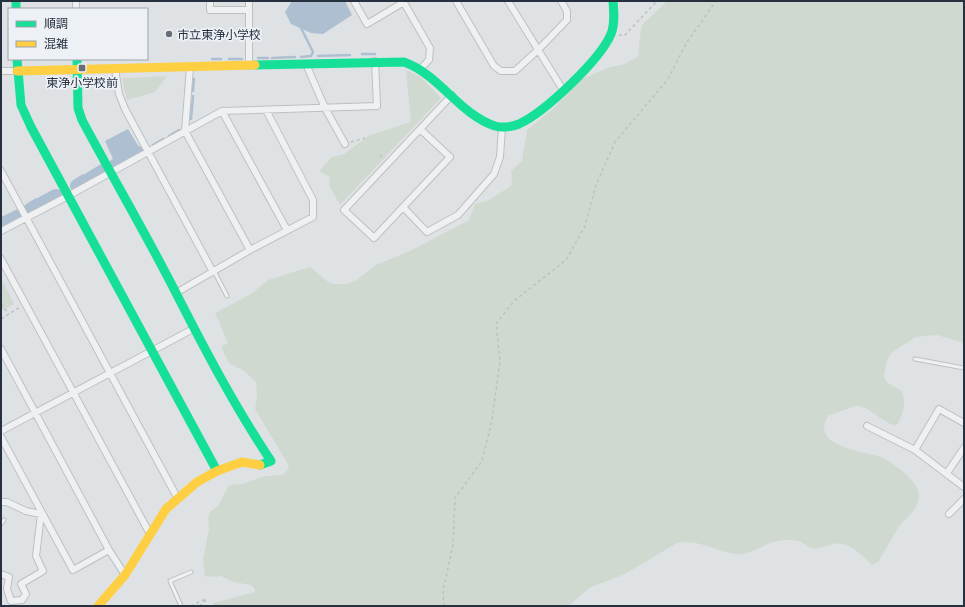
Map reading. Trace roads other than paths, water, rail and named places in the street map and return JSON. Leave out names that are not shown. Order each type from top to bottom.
[{"type":"street","points":[[210,1],[210,10],[249,10]]},
{"type":"street","points":[[249,1],[249,66]]},
{"type":"street","points":[[354,1],[367,24],[404,2],[430,48],[429,60],[420,69]]},
{"type":"street","points":[[456,1],[494,66],[501,71],[514,71],[538,50],[566,20],[566,11],[561,1]]},
{"type":"street","points":[[508,1],[563,90]]},
{"type":"street","points":[[1,71],[249,66],[375,61],[404,62],[420,69],[479,118],[495,126],[502,127],[518,125],[535,116],[553,101],[600,52],[611,34],[615,14],[613,1]]},
{"type":"street","points":[[17,60],[21,105],[31,127],[217,471]]},
{"type":"street","points":[[77,60],[78,108],[82,120],[176,293],[193,329],[245,422],[271,460],[260,465],[242,462],[217,471],[197,482],[166,509],[124,575],[98,606]]},
{"type":"street","points":[[1,231],[148,153],[222,111],[378,106],[375,61]]},
{"type":"street","points":[[306,64],[324,108],[345,144]]},
{"type":"street","points":[[190,67],[185,131],[250,250]]},
{"type":"street","points":[[115,69],[119,94],[125,109],[213,271]]},
{"type":"street","points":[[420,129],[450,158],[374,238],[344,210],[420,129],[452,95]]},
{"type":"street","points":[[176,293],[250,250],[313,217],[313,200],[266,110]]},
{"type":"street","points":[[222,111],[287,230]]},
{"type":"street","points":[[403,207],[427,232],[458,215],[494,174],[500,157],[502,127]]},
{"type":"street","points":[[1,171],[178,499]]},
{"type":"street","points":[[1,259],[150,534]]},
{"type":"street","points":[[1,431],[74,394],[152,350],[193,329]]},
{"type":"street","points":[[1,349],[109,550],[124,575]]},
{"type":"street","points":[[916,450],[939,409],[964,424]]},
{"type":"street","points":[[867,426],[916,450],[964,487]]},
{"type":"street","points":[[1,437],[41,514],[73,570],[109,550]]},
{"type":"street","points":[[947,473],[964,448]]},
{"type":"street","points":[[949,514],[964,499]]},
{"type":"street","points":[[1,502],[7,502],[26,511],[41,514]]},
{"type":"street","points":[[1,574],[9,577],[7,589],[11,600],[22,600],[26,594],[21,584],[43,571],[36,556],[41,514]]},
{"type":"lane","points":[[213,271],[227,296]]},
{"type":"lane","points":[[915,359],[964,368]]},
{"type":"lane","points":[[1,524],[4,520]]},
{"type":"lane","points":[[181,606],[170,580],[191,572]]},
{"type":"water","points":[[292,1],[345,1],[352,15],[323,34],[311,33],[291,24],[285,12]]},
{"type":"water","points":[[128,129],[139,147],[114,161],[105,141]]},
{"type":"waterway","points":[[301,28],[313,52],[311,56],[301,57]]},
{"type":"waterway","points":[[362,54],[375,54]]},
{"type":"waterway","points":[[318,56],[350,55]]},
{"type":"waterway","points":[[272,58],[295,57]]},
{"type":"waterway","points":[[258,58],[268,58]]},
{"type":"waterway","points":[[212,59],[221,59]]},
{"type":"waterway","points":[[229,59],[242,59]]},
{"type":"waterway","points":[[193,91],[194,79]]},
{"type":"waterway","points":[[191,119],[193,96]]},
{"type":"waterway","points":[[169,136],[179,130]]},
{"type":"waterway","points":[[153,145],[163,139]]},
{"type":"waterway","points":[[116,165],[138,153]]},
{"type":"waterway","points":[[90,179],[103,171]]},
{"type":"waterway","points":[[77,186],[85,181]]},
{"type":"waterway","points":[[43,203],[56,196]]},
{"type":"waterway","points":[[30,210],[38,205]]},
{"type":"waterway","points":[[5,223],[19,216]]},
{"type":"place","name":"市立東浄小学校","points":[[169,34]]},
{"type":"place","name":"東浄小学校前","points":[[82,68]]}]
